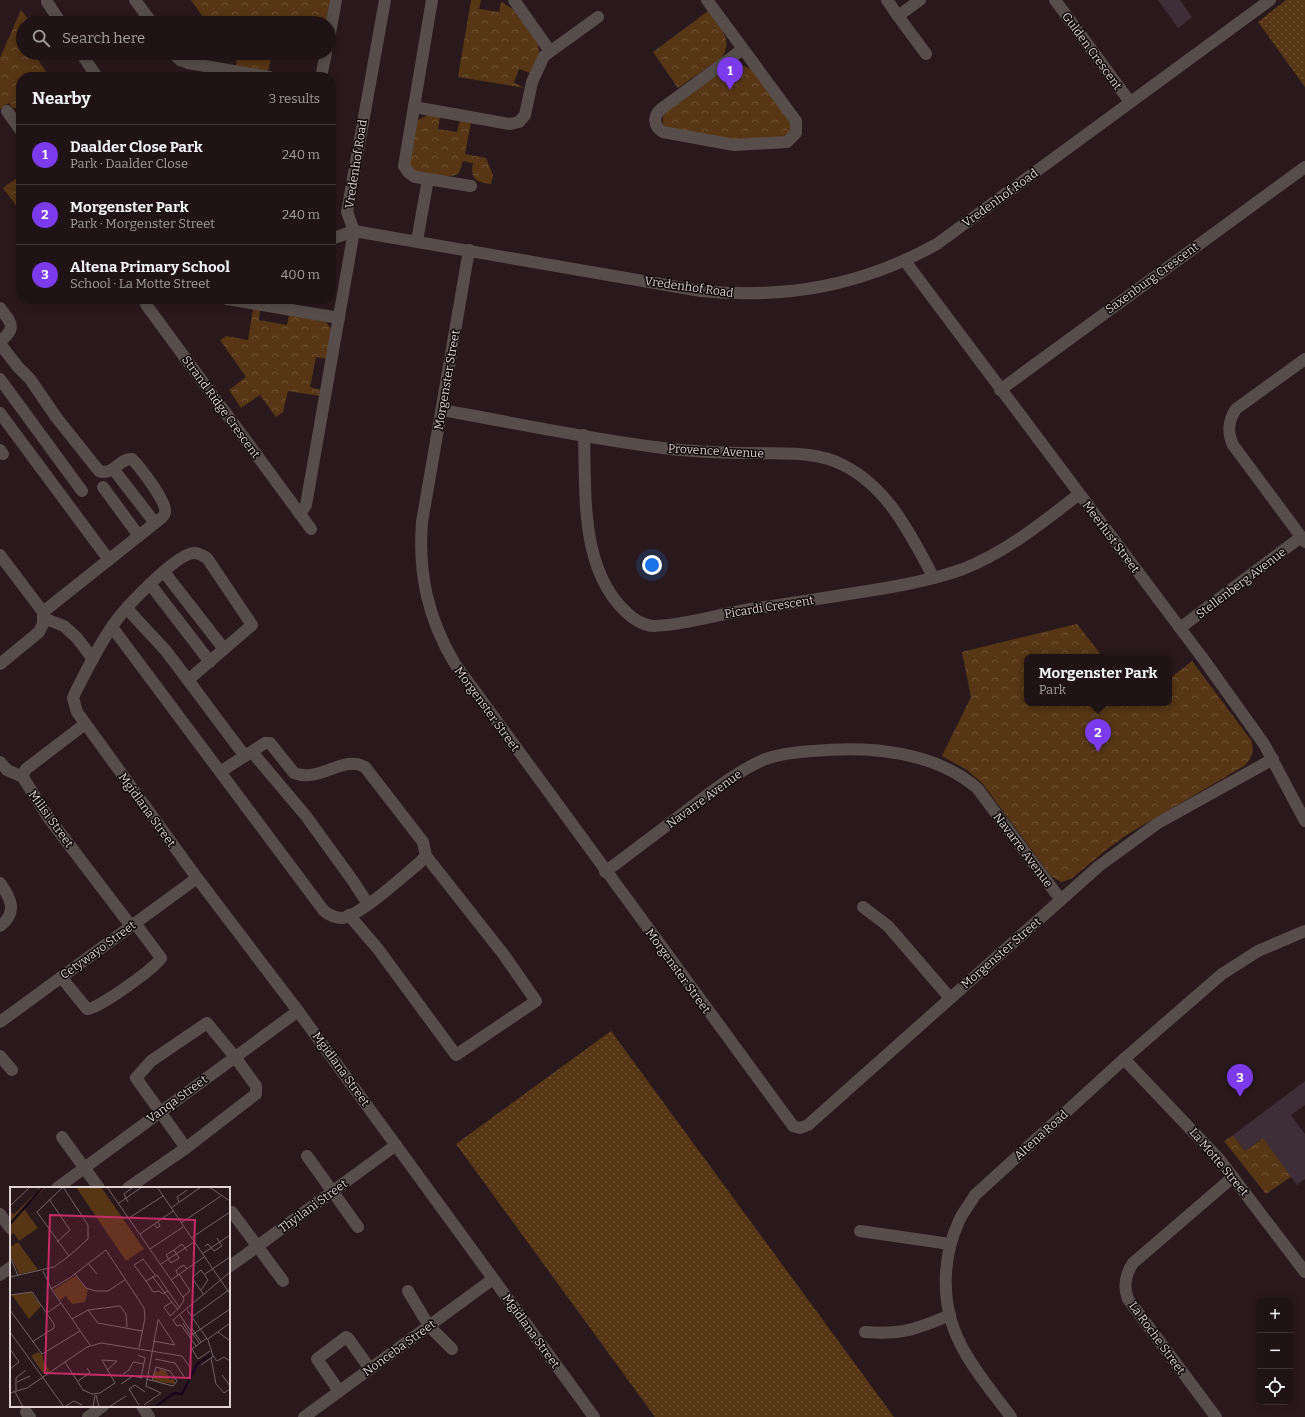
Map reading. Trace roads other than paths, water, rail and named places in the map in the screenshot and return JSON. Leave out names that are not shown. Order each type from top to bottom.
[{"type":"street","points":[[135,0],[147,16]]},
{"type":"street","points":[[333,16],[336,0]]},
{"type":"street","name":"Vredenhof Road","points":[[385,0],[347,212],[354,231],[701,291],[729,294],[784,293],[811,290],[861,278],[904,261],[937,244],[1270,0]]},
{"type":"street","points":[[432,0],[404,166],[412,176],[471,186]]},
{"type":"street","points":[[514,0],[550,51]]},
{"type":"street","points":[[707,0],[743,48],[796,121],[797,129],[794,137],[787,142],[734,145],[659,130],[655,122],[655,117],[661,109],[743,48]]},
{"type":"street","points":[[887,0],[926,54]]},
{"type":"street","points":[[898,16],[920,0]]},
{"type":"street","name":"Gulden Crescent","points":[[1055,0],[1130,102]]},
{"type":"street","points":[[47,2],[56,16]]},
{"type":"street","points":[[414,107],[516,123],[525,115],[532,82],[544,56],[598,17]]},
{"type":"street","points":[[86,60],[94,72]]},
{"type":"street","points":[[180,60],[188,63],[240,72]]},
{"type":"street","points":[[322,72],[325,60]]},
{"type":"street","points":[[7,111],[16,124]]},
{"type":"street","name":"Saxenburg Crescent","points":[[1000,390],[1305,168]]},
{"type":"street","points":[[417,241],[428,179]]},
{"type":"street","points":[[300,514],[306,505],[354,231],[336,237]]},
{"type":"street","name":"Morgenster Street","points":[[469,250],[425,503],[421,541],[422,579],[431,616],[445,648],[455,664],[605,872],[791,1125],[796,1127],[805,1127],[808,1125],[1099,866],[1158,823],[1273,758]]},
{"type":"street","name":"Meerlust Street","points":[[904,261],[1078,495],[1180,628],[1260,737],[1273,758],[1305,822]]},
{"type":"street","name":"Strand Ridge Crescent","points":[[146,304],[311,529]]},
{"type":"street","points":[[256,304],[339,318]]},
{"type":"street","points":[[0,308],[9,320],[12,328],[11,332],[0,343],[18,367],[30,378],[56,417],[99,471],[106,472],[114,470],[129,459],[136,463],[164,504],[165,514],[43,615],[39,632],[0,664]]},
{"type":"street","points":[[1303,540],[1233,445],[1230,439],[1228,426],[1236,409],[1305,359]]},
{"type":"street","points":[[18,367],[0,380],[82,491]]},
{"type":"street","name":"Provence Avenue","points":[[442,410],[663,448],[709,452],[798,454],[826,458],[842,464],[867,479],[882,493],[919,550],[934,578]]},
{"type":"street","points":[[0,414],[109,560]]},
{"type":"street","name":"Picardi Crescent","points":[[584,435],[588,528],[592,552],[601,576],[614,597],[627,612],[642,624],[652,626],[886,588],[934,578],[962,569],[1015,543],[1078,495]]},
{"type":"street","points":[[114,470],[155,523]]},
{"type":"street","points":[[103,487],[139,536]]},
{"type":"street","name":"Stellenberg Avenue","points":[[1180,628],[1303,540]]},
{"type":"street","points":[[0,555],[43,615],[64,626],[77,638],[93,659],[112,627],[127,608],[150,584],[187,554],[200,554],[208,558],[252,623],[251,627],[188,680]]},
{"type":"street","points":[[164,572],[224,649]]},
{"type":"street","points":[[150,584],[210,662]]},
{"type":"street","points":[[127,608],[139,623],[151,632],[188,680],[249,754],[306,816],[354,881],[368,904]]},
{"type":"street","points":[[112,627],[324,911],[336,917],[342,918],[349,915],[368,904],[426,856]]},
{"type":"street","name":"Mgidlana Street","points":[[93,659],[73,698],[77,712],[197,878],[298,1010],[592,1416]]},
{"type":"street","name":"Milisi Street","points":[[61,977],[85,1009],[92,1009],[120,991],[161,958],[133,925],[48,817],[23,777],[26,769],[85,724]]},
{"type":"street","points":[[220,772],[270,743],[294,773],[300,775],[322,773],[356,764],[365,767],[423,842],[426,856],[504,956],[536,1001],[456,1055],[378,949],[349,915]]},
{"type":"street","name":"Navarre Avenue","points":[[605,872],[737,773],[765,759],[804,752],[871,749],[900,754],[931,762],[952,770],[964,777],[977,788],[1061,900]]},
{"type":"street","points":[[0,762],[7,770],[23,777]]},
{"type":"street","name":"Cetywayo Street","points":[[0,1022],[197,878]]},
{"type":"street","points":[[0,883],[8,894],[12,907],[10,916],[0,926]]},
{"type":"street","points":[[863,907],[888,926],[950,998]]},
{"type":"street","name":"Altena Road","points":[[1011,1417],[961,1345],[950,1315],[946,1297],[946,1272],[950,1244],[959,1220],[975,1195],[1124,1059],[1228,970],[1258,951],[1305,931]]},
{"type":"street","name":"Vanqa Street","points":[[58,1187],[298,1010]]},
{"type":"street","points":[[129,1187],[186,1148],[256,1094],[256,1086],[210,1025],[205,1023],[150,1061],[136,1078],[186,1148]]},
{"type":"street","points":[[0,1056],[12,1070]]},
{"type":"street","name":"La Motte Street","points":[[1124,1059],[1197,1135],[1233,1177],[1305,1272]]},
{"type":"street","points":[[62,1137],[98,1187]]},
{"type":"street","name":"Thyilani Street","points":[[230,1266],[396,1145]]},
{"type":"street","points":[[307,1156],[358,1227]]},
{"type":"street","name":"La Roche Street","points":[[1216,1417],[1128,1299],[1125,1284],[1129,1270],[1133,1263],[1233,1177]]},
{"type":"street","points":[[232,1212],[283,1281]]},
{"type":"street","points":[[0,1214],[10,1225]]},
{"type":"street","points":[[860,1232],[950,1244]]},
{"type":"street","points":[[0,1276],[10,1268]]},
{"type":"street","name":"Nonceba Street","points":[[304,1417],[493,1279]]},
{"type":"street","points":[[408,1291],[429,1326],[452,1349]]},
{"type":"street","points":[[865,1332],[886,1334],[914,1330],[950,1315]]},
{"type":"street","points":[[339,1391],[317,1360],[346,1337],[370,1369]]},
{"type":"street","points":[[88,1417],[102,1407]]},
{"type":"street","points":[[143,1407],[149,1417]]},
{"type":"place","name":"Daalder Close Park","points":[[730,90]]},
{"type":"place","name":"Morgenster Park","points":[[1098,752]]},
{"type":"place","name":"Altena Primary School","points":[[1240,1097]]}]
